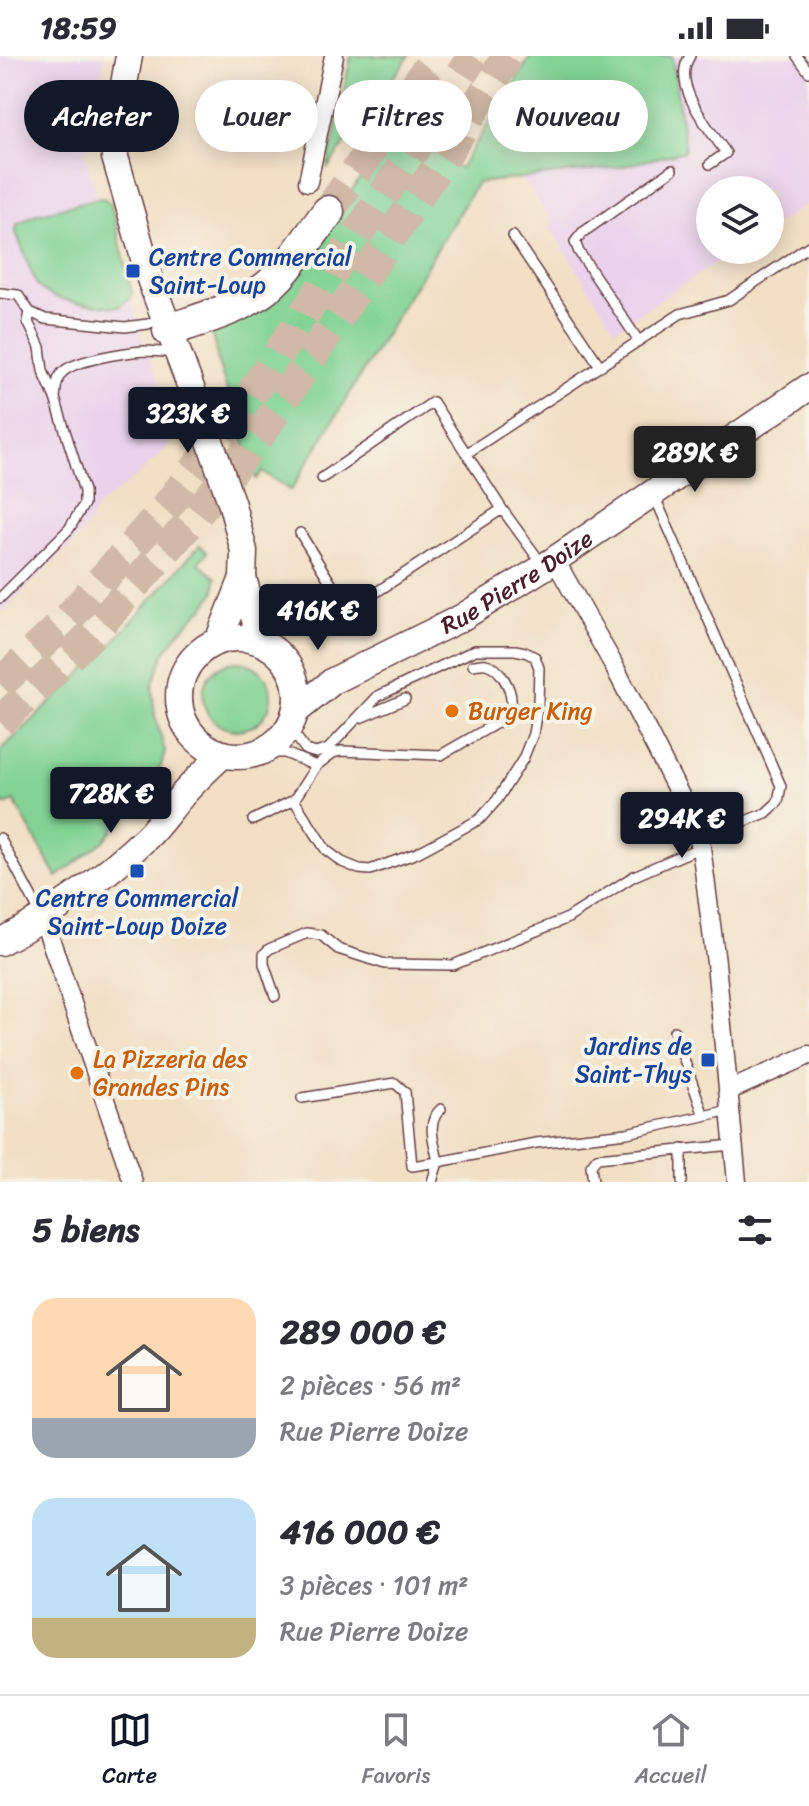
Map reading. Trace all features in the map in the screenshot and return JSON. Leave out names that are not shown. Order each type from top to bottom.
[{"type":"highway","points":[[170,333],[256,295],[278,278],[328,212]]},
{"type":"main road","points":[[129,56],[114,141],[115,157],[150,279],[232,505],[244,551],[243,578],[261,641]]},
{"type":"main road","name":"Rue Pierre Doize","points":[[292,719],[333,681],[461,618],[549,564],[809,387]]},
{"type":"main road","points":[[218,641],[243,578]]},
{"type":"main road","points":[[239,638],[261,641],[289,668],[297,689],[292,719],[281,738],[270,747],[240,756],[222,755],[196,739],[185,725],[179,708],[178,690],[183,672],[193,657],[218,641],[239,638]]},
{"type":"main road","points":[[289,668],[333,681]]},
{"type":"main road","points":[[180,798],[196,739]]},
{"type":"main road","points":[[0,942],[72,899],[145,839],[222,755]]},
{"type":"street","points":[[308,182],[334,56]]},
{"type":"street","points":[[549,564],[612,662],[692,819],[700,843],[716,963],[737,1182]]},
{"type":"street","points":[[43,918],[133,1182]]},
{"type":"street","points":[[729,1101],[809,1055]]},
{"type":"lane","points":[[690,56],[685,63],[684,78],[689,96],[726,153],[710,164]]},
{"type":"lane","points":[[797,56],[809,72]]},
{"type":"lane","points":[[638,340],[575,242],[582,233],[672,170]]},
{"type":"lane","points":[[513,236],[600,366]]},
{"type":"lane","points":[[467,453],[680,314],[729,300],[809,246]]},
{"type":"lane","points":[[0,293],[18,295],[30,312],[45,319],[125,327],[148,324],[170,333],[147,351],[122,353],[67,369],[61,373],[55,398]]},
{"type":"lane","points":[[0,598],[69,529],[84,504],[84,491],[55,398],[43,371],[40,347],[28,322],[30,312]]},
{"type":"lane","points":[[322,478],[433,402],[502,509],[549,564]]},
{"type":"lane","points":[[275,996],[264,964],[264,954],[307,933],[321,935],[338,949],[385,964],[453,965],[568,918],[634,876],[766,813],[778,802],[781,786],[653,492]]},
{"type":"lane","points":[[300,533],[348,611],[502,509]]},
{"type":"lane","points":[[292,719],[306,750],[316,753],[328,749],[378,696],[475,650],[525,652],[535,657],[539,668],[533,734],[523,759],[497,800],[480,819],[417,853],[370,870],[342,862],[326,850],[294,800]]},
{"type":"lane","points":[[253,820],[294,800],[316,766],[333,753],[441,755],[502,720],[509,712],[511,703],[510,692],[503,678],[496,669],[485,663],[473,665]]},
{"type":"lane","points":[[356,720],[405,699]]},
{"type":"lane","points":[[257,753],[285,753],[316,766]]},
{"type":"lane","points":[[0,838],[3,854],[43,918]]},
{"type":"lane","points":[[674,1031],[704,1116]]},
{"type":"lane","points":[[302,1098],[395,1083],[405,1092],[412,1166],[536,1143],[627,1133],[704,1116],[729,1101]]},
{"type":"lane","points":[[432,1182],[438,1162],[431,1123],[441,1109]]},
{"type":"lane","points":[[593,1182],[591,1166],[597,1158],[733,1145]]},
{"type":"lane","points":[[682,1149],[682,1182]]},
{"type":"shaded area","points":[[0,56],[105,56],[100,80],[24,80],[24,152],[85,152],[99,205],[151,362],[166,396],[174,423],[173,437],[165,450],[98,506],[73,543],[0,614]]},
{"type":"shaded area","points":[[672,56],[809,56],[809,202],[784,219],[784,176],[696,176],[696,264],[715,264],[615,329],[550,227],[553,223],[522,178],[619,167],[685,151]]},
{"type":"green space","points":[[351,56],[409,56],[392,80],[346,80]]},
{"type":"green space","points":[[531,56],[672,56],[685,151],[619,167],[477,183],[291,490],[262,472],[256,479],[219,366],[212,334],[259,312],[276,298],[379,152],[432,152],[460,169],[488,124],[488,152],[648,152],[648,80],[516,80]]},
{"type":"green space","points":[[334,136],[334,152],[339,152],[327,169]]},
{"type":"green space","points":[[98,198],[111,204],[132,293],[130,299],[119,307],[76,302],[45,292],[36,282],[16,232],[17,224],[34,215]]},
{"type":"green space","points":[[200,545],[207,552],[199,563],[216,578],[215,591],[163,655],[152,686],[155,716],[165,751],[161,766],[152,782],[105,840],[57,877],[14,801],[5,805],[0,798],[0,751],[110,646]]},
{"type":"green space","points":[[244,662],[265,677],[271,696],[269,709],[261,720],[244,730],[230,730],[213,720],[205,709],[203,689],[213,672],[224,664]]},
{"type":"tunnel","points":[[328,212],[436,56]]},
{"type":"tunnel","points":[[0,684],[66,621],[168,505],[240,411],[473,56]]},
{"type":"tunnel","points":[[0,722],[86,640],[188,525],[261,433],[508,56]]},
{"type":"place","name":"Centre Commercial Saint-Loup","points":[[133,271]]},
{"type":"place","name":"Burger King","points":[[452,711]]},
{"type":"place","name":"Centre Commercial Saint-Loup Doize","points":[[137,871]]},
{"type":"place","name":"Jardins de Saint-Thys","points":[[708,1060]]},
{"type":"place","name":"La Pizzeria des Grandes Pins","points":[[77,1073]]}]
